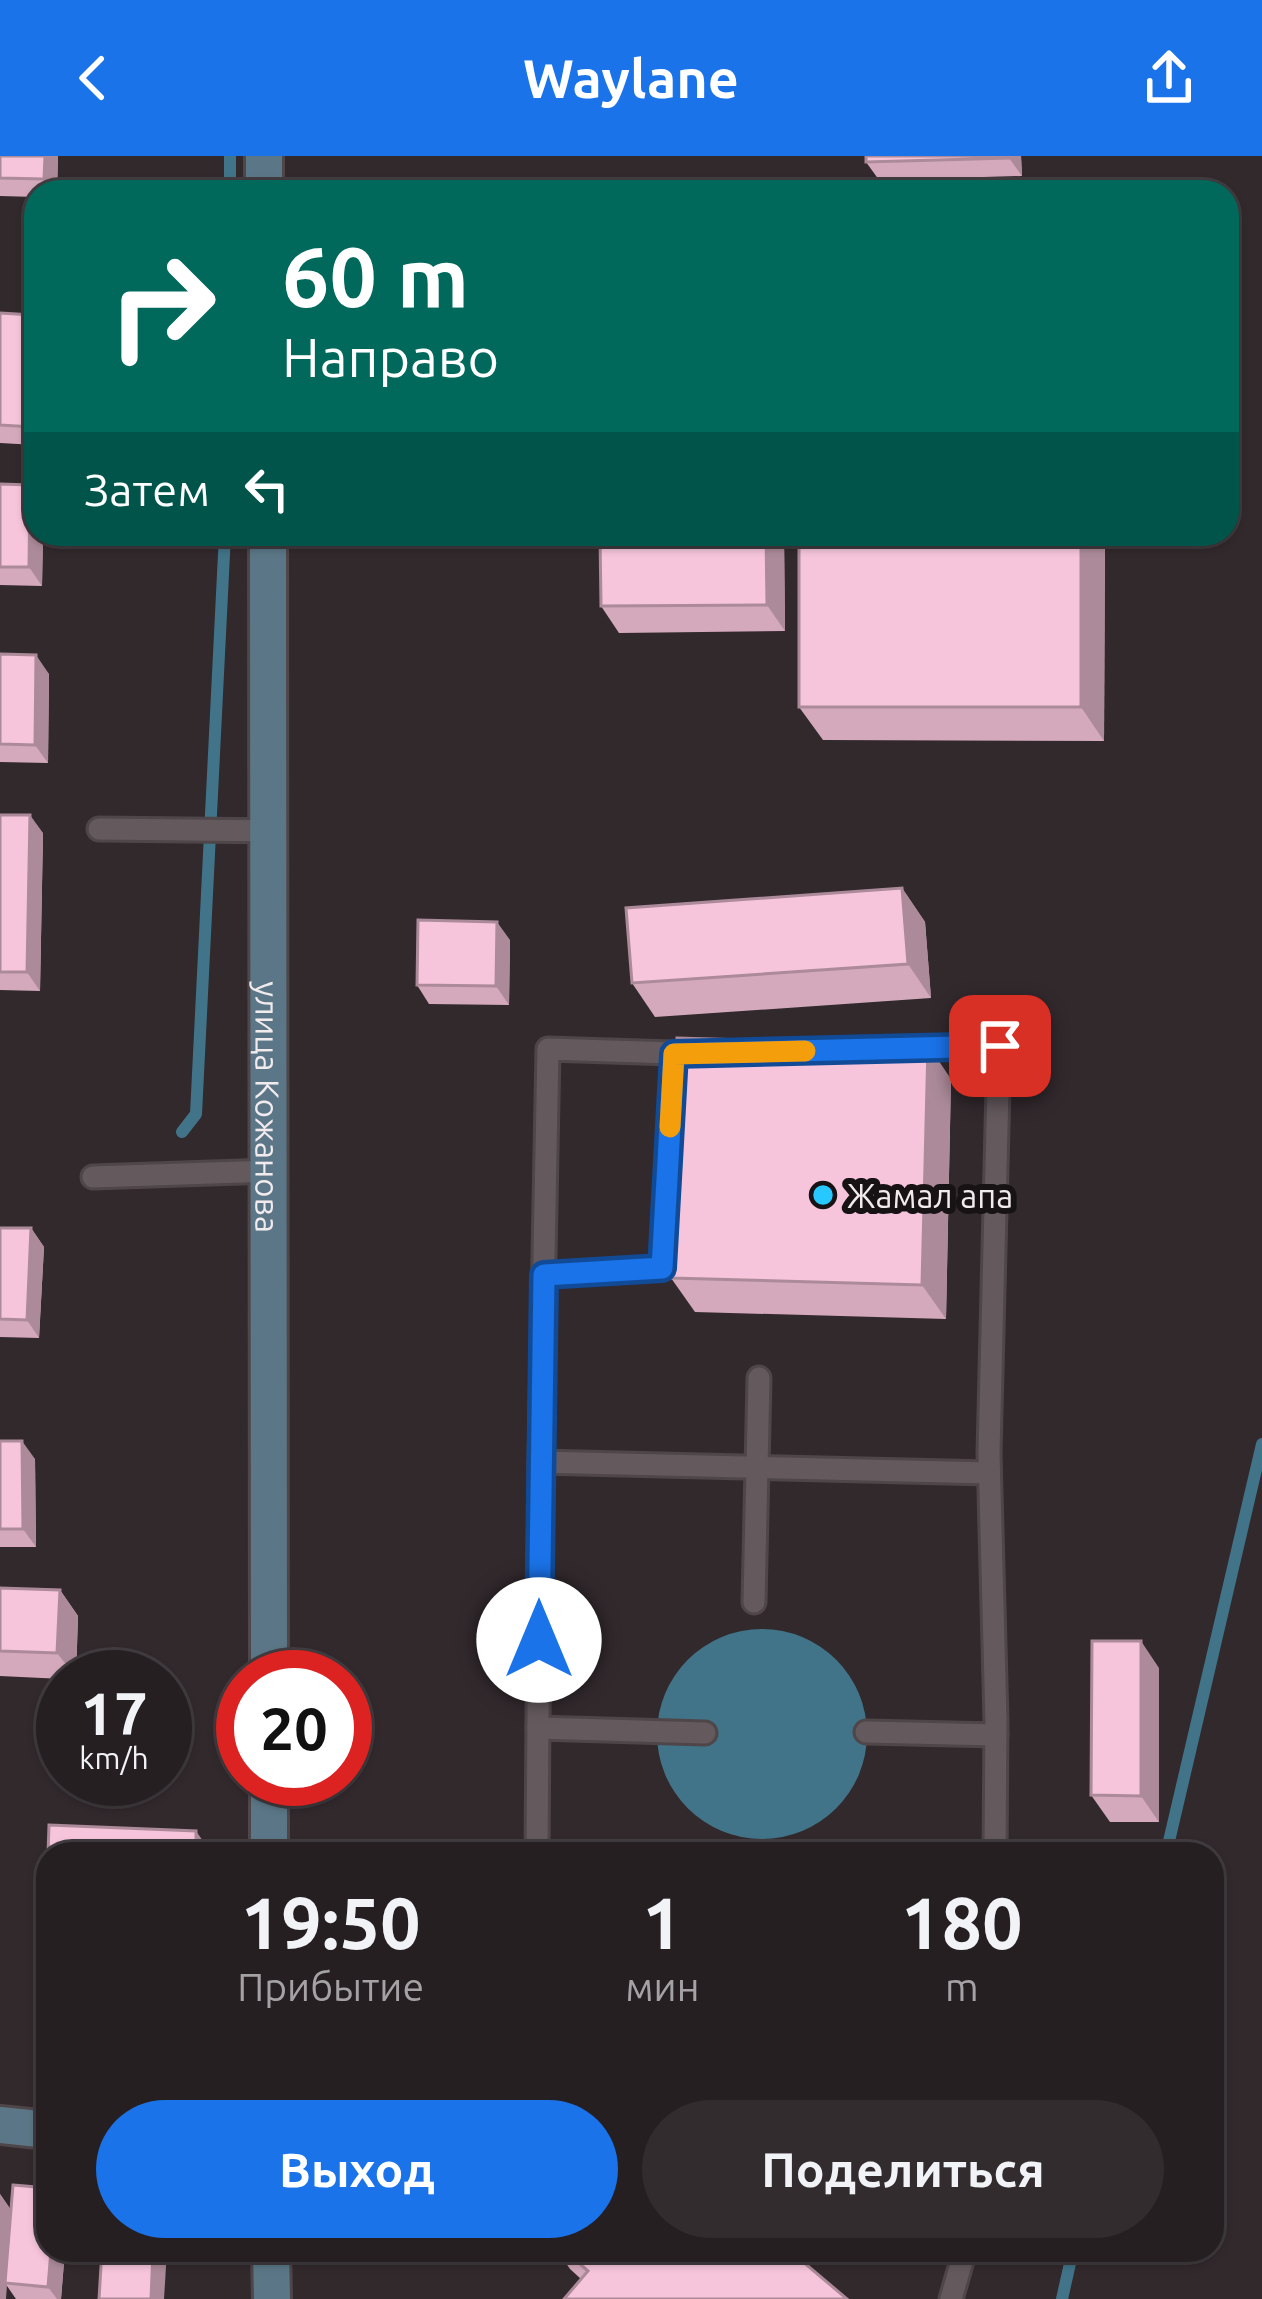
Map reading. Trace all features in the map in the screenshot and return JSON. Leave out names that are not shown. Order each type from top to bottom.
[{"type":"main road","name":"улица Кожанова","points":[[268,546],[269,1650]]},
{"type":"main road","points":[[268,1842],[269,1806]]},
{"type":"main road","points":[[0,2125],[36,2129]]},
{"type":"main road","points":[[271,2262],[272,2299]]},
{"type":"lane","points":[[99,829],[269,831]]},
{"type":"lane","points":[[883,1049],[1000,1046],[989,1473],[995,1842]]},
{"type":"lane","points":[[537,1842],[548,1049],[721,1053]]},
{"type":"lane","points":[[544,1275],[662,1268],[674,1054]]},
{"type":"lane","points":[[93,1177],[269,1171]]},
{"type":"lane","points":[[754,1602],[759,1378]]},
{"type":"lane","points":[[540,1462],[989,1473]]},
{"type":"lane","points":[[538,1729],[705,1732]]},
{"type":"lane","points":[[866,1732],[996,1735]]},
{"type":"lane","points":[[951,2299],[962,2262]]},
{"type":"water","points":[[762,1629],[802,1637],[836,1660],[859,1694],[867,1734],[859,1774],[836,1808],[802,1831],[762,1839],[722,1831],[688,1808],[665,1774],[657,1734],[665,1694],[688,1660],[722,1637]]},
{"type":"building","points":[[0,156],[45,156],[44,179],[0,178]]},
{"type":"building","points":[[866,156],[1009,156],[1009,158],[866,162]]},
{"type":"building","points":[[0,313],[24,314],[24,426],[0,425]]},
{"type":"building","points":[[0,484],[24,485],[24,546],[29,546],[29,567],[0,567]]},
{"type":"building","points":[[600,546],[766,546],[767,605],[601,606]]},
{"type":"building","points":[[799,546],[1081,546],[1081,707],[799,707]]},
{"type":"building","points":[[0,654],[36,655],[35,745],[0,744]]},
{"type":"building","points":[[0,815],[30,815],[27,972],[0,972]]},
{"type":"building","points":[[902,888],[908,964],[632,983],[626,908]]},
{"type":"building","points":[[418,920],[497,922],[496,986],[417,985]]},
{"type":"building","name":"Жамал апа","points":[[677,1038],[928,1045],[922,1285],[671,1278]]},
{"type":"building","points":[[0,1228],[31,1228],[27,1320],[0,1319]]},
{"type":"building","points":[[0,1441],[22,1441],[23,1529],[0,1529]]},
{"type":"building","points":[[0,1588],[60,1590],[57,1650],[0,1651]]},
{"type":"building","points":[[1092,1641],[1141,1641],[1141,1796],[1091,1795]]},
{"type":"building","points":[[49,1825],[196,1831],[196,1842],[48,1842]]},
{"type":"building","points":[[13,2185],[36,2187],[36,2262],[50,2262],[48,2287],[5,2283]]},
{"type":"building","points":[[101,2262],[153,2262],[151,2299],[99,2299]]},
{"type":"building","points":[[578,2262],[803,2262],[847,2299],[564,2299],[588,2271]]},
{"type":"waterway","points":[[230,156],[230,180]]},
{"type":"waterway","points":[[182,1132],[196,1114],[224,546]]},
{"type":"waterway","points":[[1169,1842],[1262,1444]]},
{"type":"waterway","points":[[1062,2299],[1070,2262]]},
{"type":"slow traffic","points":[[670,1127],[674,1054],[805,1051]]},
{"type":"place","name":"Жамал апа","points":[[823,1195]]},
{"type":"route","points":[[539,1640],[544,1275],[662,1268],[674,1054],[1000,1046]]}]
